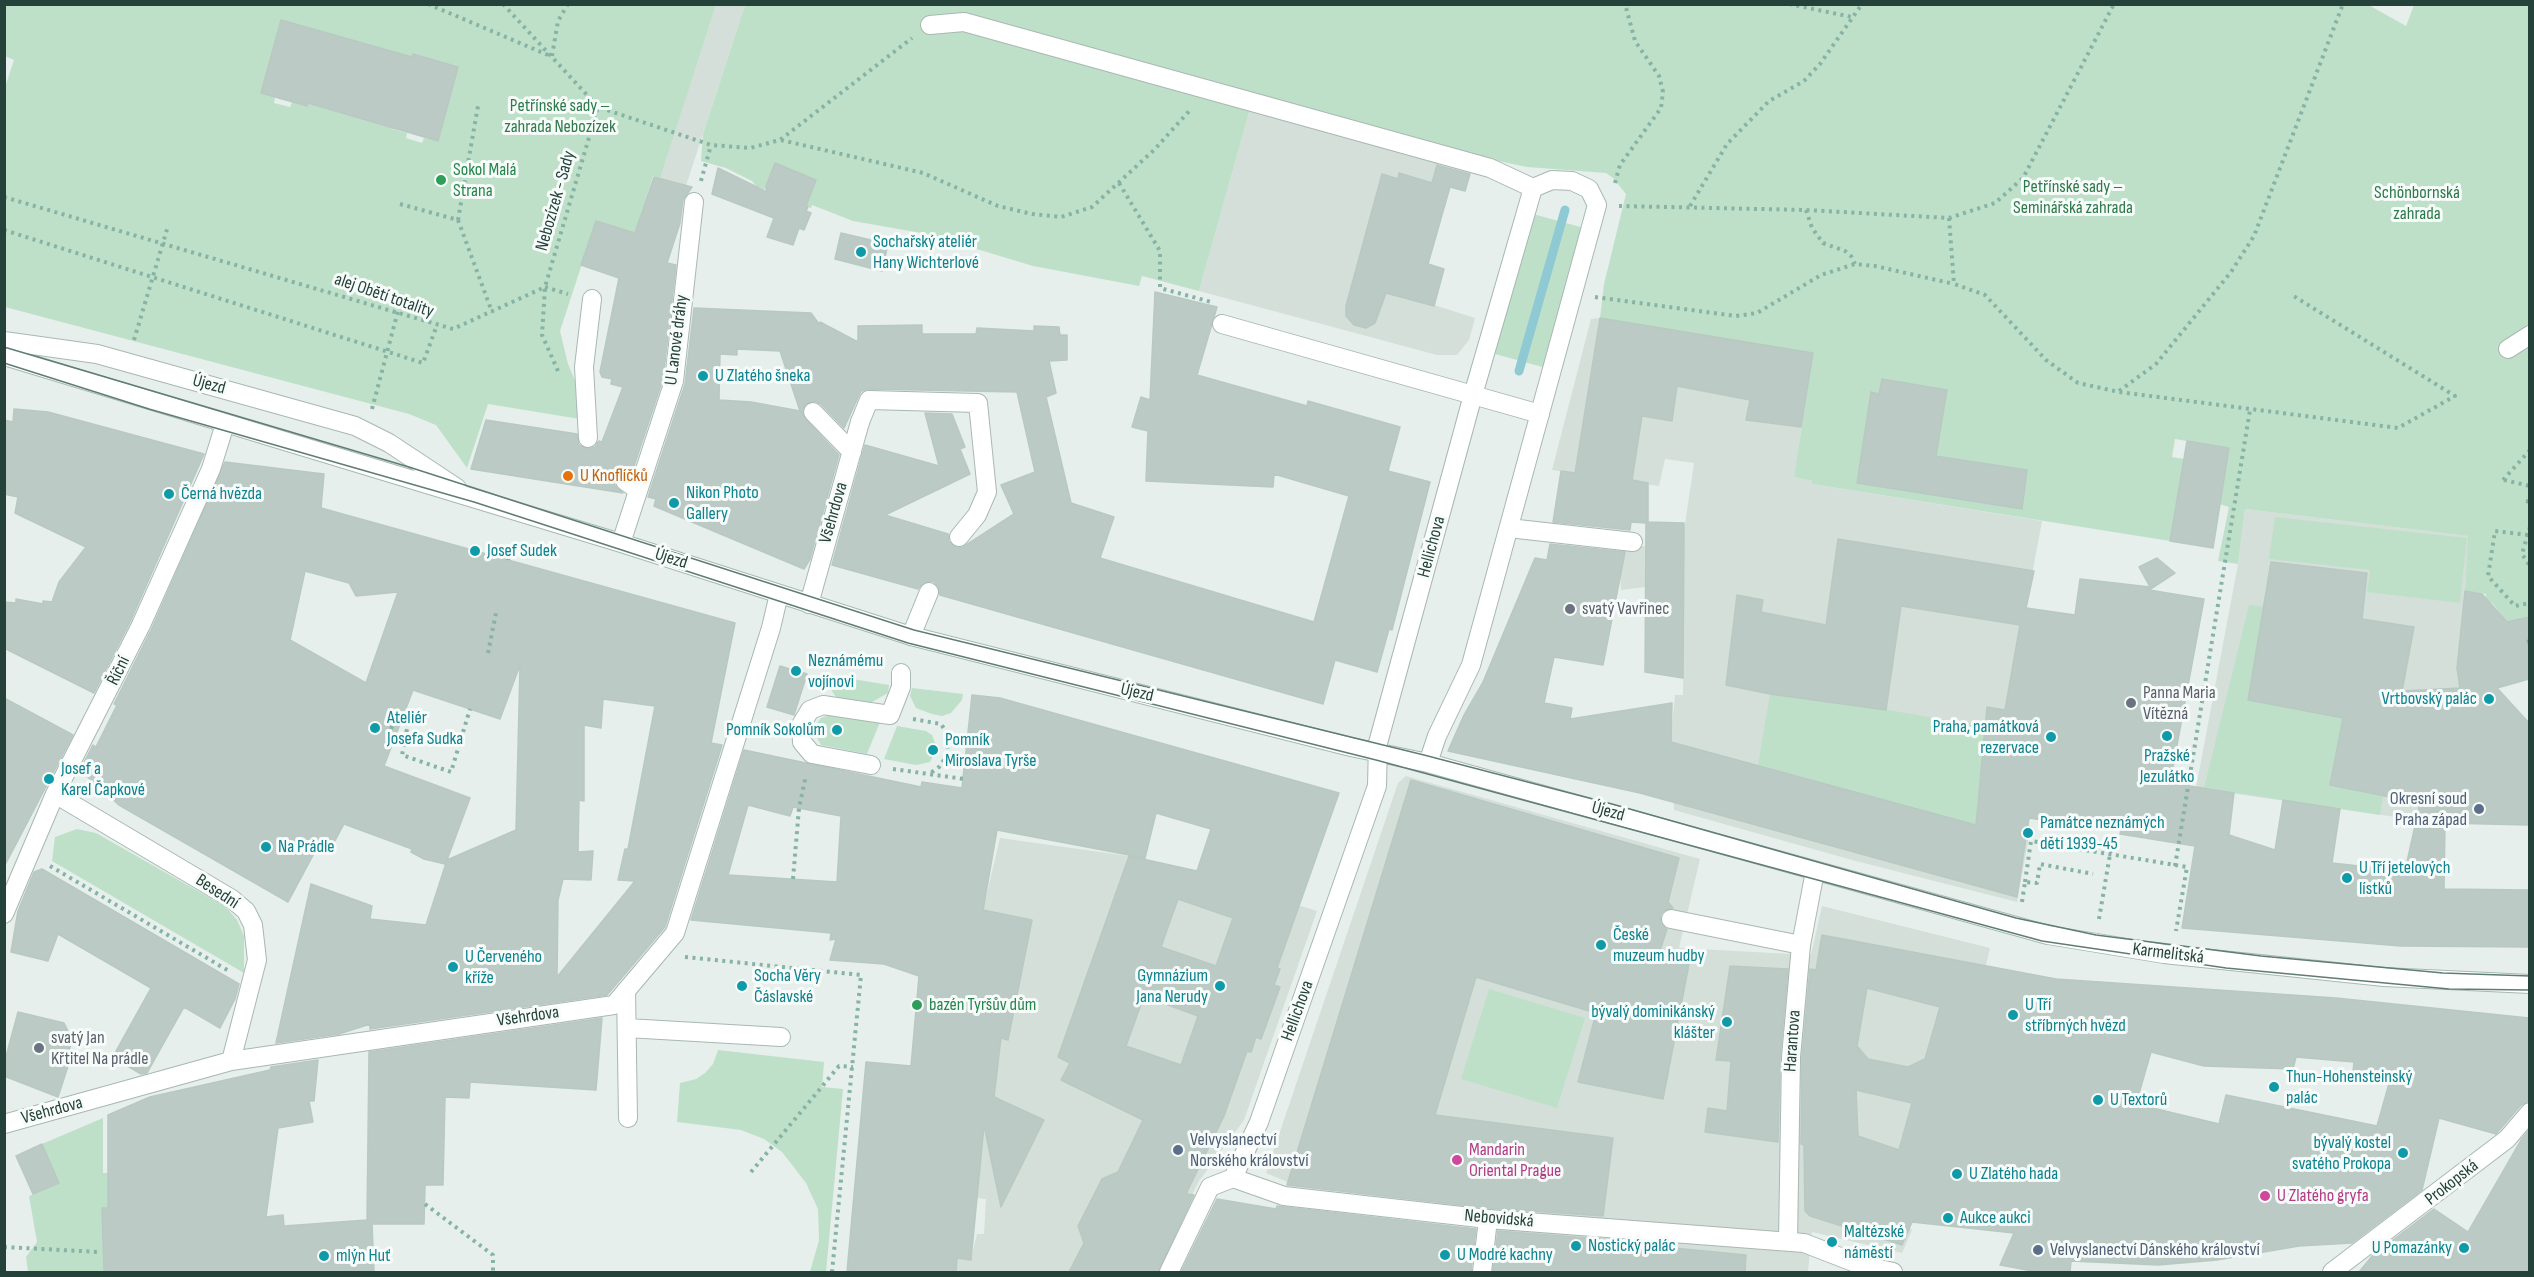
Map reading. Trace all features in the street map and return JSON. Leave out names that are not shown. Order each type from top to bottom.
[{"type":"street","points":[[930,25],[964,22],[1490,168],[1533,188],[1552,180],[1572,181],[1589,189],[1597,205],[1471,665],[1437,736],[1428,763]]},
{"type":"street","name":"Hellichova","points":[[1233,1178],[1258,1122],[1377,786],[1376,752],[1473,395],[1533,188]]},
{"type":"street","name":"U Lanové dráhy","points":[[621,543],[632,485],[674,381],[694,202]]},
{"type":"street","points":[[588,438],[584,368],[592,299]]},
{"type":"street","points":[[1222,324],[1540,414]]},
{"type":"street","points":[[2508,349],[2529,335]]},
{"type":"street","name":"Újezd","points":[[4,341],[97,354],[355,426],[389,443],[448,480],[465,495]]},
{"type":"street","name":"Újezd","points":[[4,356],[621,543],[911,636],[1428,763],[1815,871]]},
{"type":"street","name":"Všehrdova","points":[[808,604],[860,422],[869,400],[978,403],[987,492],[984,505],[959,537]]},
{"type":"street","points":[[813,412],[852,452]]},
{"type":"street","name":"Říční","points":[[4,914],[55,794],[141,625],[211,469],[225,424]]},
{"type":"street","points":[[1509,528],[1633,542]]},
{"type":"street","points":[[911,636],[929,592]]},
{"type":"street","name":"Všehrdova","points":[[4,1124],[231,1061],[614,1005],[675,933],[771,628],[779,594]]},
{"type":"street","points":[[871,765],[812,754],[806,749],[800,734],[801,725],[810,710],[823,705],[890,715],[901,687],[901,673]]},
{"type":"street","name":"Besední","points":[[55,794],[232,899],[246,911],[254,925],[257,960],[231,1061]]},
{"type":"street","name":"Harantova","points":[[1788,1241],[1791,1057],[1801,945],[1815,871]]},
{"type":"street","name":"Karmelitská","points":[[1815,871],[2018,927],[2095,944],[2384,977],[2529,984]]},
{"type":"street","points":[[1671,919],[1801,945]]},
{"type":"street","points":[[626,991],[628,1118]]},
{"type":"street","points":[[627,1028],[781,1037]]},
{"type":"street","name":"Prokopská","points":[[2332,1272],[2507,1139],[2529,1112]]},
{"type":"street","points":[[1169,1272],[1210,1187],[1233,1178]]},
{"type":"street","name":"Nebovidská","points":[[1233,1178],[1284,1196],[1488,1219],[1788,1241]]},
{"type":"street","points":[[1482,1272],[1488,1219]]},
{"type":"street","points":[[1788,1241],[1822,1249],[1860,1268],[1893,1272]]},
{"type":"path","points":[[428,4],[552,57]]},
{"type":"path","points":[[503,4],[598,107],[711,145],[750,148],[780,140],[930,25]]},
{"type":"path","points":[[552,57],[558,21],[568,4]]},
{"type":"path","points":[[1613,190],[1620,165],[1661,108],[1663,92],[1659,76],[1635,41],[1625,4]]},
{"type":"path","points":[[1789,4],[1852,17]]},
{"type":"path","points":[[1690,206],[1727,144],[1769,101],[1804,81],[1820,64],[1862,4]]},
{"type":"path","points":[[1597,205],[1806,210],[1949,219],[1995,203],[2023,178],[2114,4]]},
{"type":"path","points":[[2119,392],[2156,364],[2231,272],[2254,236],[2343,4]]},
{"type":"path","points":[[780,140],[923,173],[998,206],[1032,214],[1061,217],[1092,207],[1154,150],[1207,91]]},
{"type":"path","points":[[478,106],[458,220],[492,312]]},
{"type":"path","name":"Nebozízek - Sady","points":[[545,287],[598,107]]},
{"type":"path","points":[[694,202],[711,145]]},
{"type":"path","points":[[1119,183],[1160,251],[1160,288],[1219,304]]},
{"type":"path","name":"alej Obětí totality","points":[[4,197],[398,311],[437,325],[423,363],[153,275],[4,230]]},
{"type":"path","points":[[400,204],[458,220]]},
{"type":"path","points":[[1806,210],[1812,228],[1823,243],[1845,251],[1851,256],[1854,264]]},
{"type":"path","points":[[1949,219],[1954,284]]},
{"type":"path","points":[[135,337],[168,226]]},
{"type":"path","points":[[1586,296],[1736,316],[1757,313],[1821,274],[1854,264],[1875,266],[1954,284],[1985,295],[2046,360],[2078,383],[2119,392],[2398,428],[2455,396],[2292,296]]},
{"type":"path","points":[[437,325],[453,329],[545,287],[571,295]]},
{"type":"path","points":[[372,411],[398,311]]},
{"type":"path","points":[[2175,866],[2250,410]]},
{"type":"path","points":[[2529,450],[2503,480],[2529,486]]},
{"type":"path","points":[[2529,527],[2522,554],[2529,566]]},
{"type":"path","points":[[2528,535],[2495,531],[2488,576],[2515,606],[2529,603]]},
{"type":"path","points":[[508,560],[510,549]]},
{"type":"path","points":[[488,652],[496,614]]},
{"type":"path","points":[[391,729],[395,719],[408,724],[402,755],[451,772],[470,709]]},
{"type":"path","points":[[890,715],[941,724],[949,736],[948,749],[939,767],[929,774]]},
{"type":"path","points":[[793,879],[799,808],[812,754]]},
{"type":"path","points":[[871,765],[964,780]]},
{"type":"path","points":[[2098,919],[2114,831]]},
{"type":"path","points":[[2022,906],[2031,842],[2187,867],[2176,931]]},
{"type":"path","points":[[41,861],[234,974]]},
{"type":"path","points":[[2025,882],[2037,884],[2040,864],[2093,873]]},
{"type":"path","points":[[679,957],[861,975],[832,1272]]},
{"type":"path","points":[[752,1172],[839,1066],[853,1067]]},
{"type":"path","points":[[425,1204],[493,1255],[493,1272]]},
{"type":"path","points":[[4,1246],[99,1252]]},
{"type":"shaded area","points":[[716,5],[745,5],[667,244],[640,235]]},
{"type":"shaded area","points":[[1250,109],[1438,162],[1433,182],[1428,264],[1444,269],[1434,305],[1475,318],[1469,340],[1457,355],[1437,355],[1199,291]]},
{"type":"shaded area","points":[[1600,318],[1813,353],[1794,477],[1812,481],[1812,484],[2042,521],[2026,607],[2038,610],[2018,732],[1985,730],[1976,816],[2031,826],[2017,902],[1852,860],[1674,810],[1671,735],[1675,695],[1683,695],[1684,531],[1694,463],[1665,459],[1659,486],[1552,470],[1591,319]]},
{"type":"shaded area","points":[[2245,509],[2469,536],[2459,667],[2460,688],[2416,820],[2196,788],[2238,564]]},
{"type":"shaded area","points":[[1646,546],[1645,587],[1621,590],[1618,548]]},
{"type":"shaded area","points":[[1406,776],[1700,859],[1679,948],[1811,955],[1822,906],[1990,948],[1965,1053],[1908,1226],[1912,1230],[1902,1253],[1812,1232],[1808,1272],[1491,1272],[1497,1211],[1297,1186],[1266,1173],[1398,783]]},
{"type":"shaded area","points":[[1000,838],[1129,856],[1171,865],[1317,911],[1244,1120],[1199,1181],[1153,1272],[956,1272],[957,1259],[971,1259],[977,1234],[984,1234],[986,1199],[977,1198],[980,1172],[965,1170],[983,910]]},
{"type":"green space","name":"Petřínské sady – Seminářská zahrada","points":[[2367,4],[2406,26],[2414,5],[2529,5],[2529,617],[2507,622],[2492,603],[2485,602],[2486,594],[2465,591],[2468,536],[2245,509],[2238,564],[2218,561],[2229,507],[2219,504],[2229,448],[2175,439],[2172,457],[2184,459],[2170,541],[1812,484],[1812,481],[1794,477],[1813,353],[1600,318],[1604,284],[1626,194],[1606,173],[1527,167],[1250,109],[1199,291],[1142,276],[1139,286],[1033,266],[927,234],[853,221],[812,205],[811,208],[756,186],[752,181],[726,168],[701,161],[703,134],[745,5]],"holes":[[[1882,379],[1947,390],[1943,413],[1869,402],[1871,392],[1879,394]],[[1863,444],[2027,470],[2022,508],[1857,482]]]},
{"type":"green space","name":"Petřínské sady – zahrada Nebozízek","points":[[5,5],[716,5],[660,178],[653,176],[635,233],[596,221],[560,331],[568,364],[592,421],[488,404],[467,468],[436,425],[409,414],[5,307],[4,90],[14,60],[5,56]],"holes":[[[281,20],[412,57],[413,55],[458,67],[438,141],[424,138],[422,143],[406,138],[407,133],[393,129],[393,126],[308,103],[306,106],[292,102],[290,107],[274,103],[275,97],[261,93]]]},
{"type":"green space","points":[[1533,214],[1584,228],[1546,368],[1495,354]]},
{"type":"green space","points":[[2275,517],[2467,538],[2460,603],[2367,592],[2370,570],[2269,559]]},
{"type":"green space","points":[[2249,605],[2285,609],[2259,641],[2248,700],[2343,718],[2330,785],[2383,796],[2380,815],[2204,788]]},
{"type":"green space","points":[[828,675],[889,685],[888,693],[872,702],[856,703],[837,699],[829,686]]},
{"type":"green space","points":[[912,688],[963,694],[962,700],[951,713],[942,716],[932,714],[916,708],[910,696]]},
{"type":"green space","points":[[1770,694],[1871,707],[1986,727],[1977,807],[2030,816],[2026,839],[1758,765]]},
{"type":"green space","points":[[829,715],[880,722],[867,754],[821,745],[815,734],[816,725],[821,718]]},
{"type":"green space","points":[[897,726],[926,731],[932,735],[937,748],[930,762],[916,765],[884,759]]},
{"type":"green space","points":[[77,829],[96,833],[226,907],[237,920],[244,936],[244,973],[52,861],[55,837]]},
{"type":"green space","points":[[1489,989],[1585,1018],[1557,1108],[1461,1079]]},
{"type":"green space","points":[[718,1050],[824,1062],[822,1087],[843,1089],[826,1272],[810,1272],[819,1240],[818,1209],[806,1183],[782,1152],[764,1139],[741,1130],[677,1122],[680,1083],[696,1079],[705,1073],[713,1064]]},
{"type":"green space","points":[[103,1118],[103,1173],[111,1173],[111,1208],[102,1208],[104,1272],[28,1272],[26,1257],[37,1242],[29,1196],[59,1183],[42,1144]]},
{"type":"building","points":[[281,20],[412,57],[413,54],[458,67],[438,141],[308,103],[307,106],[261,93]]},
{"type":"building","points":[[775,163],[816,180],[806,206],[808,207],[806,211],[811,213],[804,230],[799,228],[793,245],[767,237],[774,218],[712,194],[718,168],[767,192],[766,186]]},
{"type":"building","points":[[1437,165],[1470,174],[1465,191],[1450,187],[1428,264],[1444,269],[1434,306],[1386,293],[1375,323],[1366,328],[1354,325],[1346,316],[1346,306],[1382,174],[1398,179],[1399,173],[1432,183]]},
{"type":"building","points":[[654,177],[692,187],[683,200],[680,223],[667,263],[676,265],[663,379],[632,472],[621,471],[614,480],[615,486],[623,493],[471,469],[486,420],[577,434],[579,445],[588,449],[595,447],[599,441],[602,442],[623,387],[611,384],[612,379],[602,377],[600,372],[619,278],[581,265],[596,221],[635,233]]},
{"type":"building","name":"Sochařský ateliér Hany Wichterlové","points":[[841,233],[888,244],[882,271],[835,259]]},
{"type":"building","points":[[1155,292],[1217,307],[1197,375],[1307,406],[1308,401],[1400,427],[1388,471],[1430,482],[1392,630],[1389,629],[1377,672],[1335,660],[1323,704],[940,595],[938,586],[933,581],[923,583],[918,589],[832,565],[865,445],[939,466],[925,413],[952,414],[965,447],[960,449],[970,474],[885,515],[948,534],[949,542],[958,548],[1014,514],[1001,485],[1035,472],[1017,392],[869,389],[861,391],[844,428],[821,404],[815,401],[806,404],[802,410],[805,419],[839,455],[810,559],[804,569],[654,506],[656,499],[648,497],[685,384],[694,308],[811,313],[819,324],[820,322],[858,342],[858,326],[922,325],[922,334],[976,334],[977,328],[1034,331],[1034,326],[1059,327],[1060,335],[1067,335],[1067,360],[1049,361],[1056,393],[1046,397],[1071,503],[1114,517],[1100,558],[1314,622],[1349,496],[1274,474],[1273,487],[1146,481],[1148,431],[1132,427],[1141,397],[1150,400]],"holes":[[[737,349],[780,351],[800,411],[751,402],[719,400],[720,354],[737,355]]]},
{"type":"building","points":[[1600,318],[1813,353],[1801,427],[1746,420],[1750,400],[1677,386],[1672,421],[1642,416],[1632,480],[1648,483],[1648,522],[1684,523],[1683,678],[1645,672],[1646,523],[1631,522],[1630,530],[1553,522],[1561,471],[1575,473]]},
{"type":"building","points":[[1882,379],[1947,390],[1936,456],[2027,470],[2022,509],[1857,483],[1871,392],[1879,394]]},
{"type":"building","points":[[14,409],[48,412],[204,454],[131,620],[94,693],[4,648],[4,602],[16,603],[16,599],[43,604],[43,601],[52,602],[59,582],[86,547],[15,513],[18,497],[4,494],[4,420],[13,422]]},
{"type":"building","points":[[2187,441],[2229,448],[2213,548],[2170,541]]},
{"type":"building","points":[[225,462],[324,474],[321,508],[735,623],[711,743],[722,745],[665,927],[607,995],[370,1029],[370,1024],[339,1034],[276,1043],[311,884],[372,906],[370,919],[426,925],[447,860],[445,864],[424,859],[411,852],[412,849],[344,824],[330,850],[318,846],[288,902],[119,805],[80,770],[93,745],[96,747],[117,705],[114,704],[151,630]],"holes":[[[305,571],[349,583],[356,596],[398,592],[366,683],[290,640]],[[520,665],[516,830],[447,860],[470,798],[384,766],[413,690],[500,719]],[[603,699],[655,706],[628,849],[625,849],[618,880],[635,881],[557,977],[558,900],[563,879],[591,880],[593,851],[578,852],[579,800],[584,801],[584,725],[601,728]]]},
{"type":"building","points":[[1838,539],[2034,571],[2026,608],[2075,615],[2080,579],[2150,587],[2139,567],[2157,558],[2175,573],[2149,590],[2204,599],[2170,783],[2234,793],[2229,835],[2275,850],[2283,800],[2340,809],[2332,863],[2405,871],[2420,803],[2330,785],[2343,718],[2248,700],[2271,562],[2367,573],[2362,619],[2414,627],[2402,691],[2460,688],[2457,668],[2465,591],[2482,594],[2507,622],[2529,617],[2529,679],[2497,688],[2529,723],[2529,825],[2445,823],[2444,889],[2529,890],[2529,947],[2401,946],[2182,928],[2195,846],[2120,834],[2122,827],[2100,829],[2029,818],[2017,897],[1640,793],[1448,751],[1464,715],[1483,682],[1535,558],[1547,560],[1550,544],[1625,552],[1603,665],[1554,657],[1544,703],[1572,708],[1570,719],[1672,703],[1671,742],[1976,825],[1987,707],[2005,710],[2020,625],[1901,606],[1886,710],[1770,694],[1726,685],[1737,595],[1763,600],[1761,612],[1826,625]]},
{"type":"building","points":[[780,666],[807,674],[794,715],[767,707]]},
{"type":"building","points":[[972,695],[1000,698],[1339,793],[1277,968],[1280,969],[1274,985],[1280,987],[1261,1039],[1256,1037],[1251,1052],[1247,1051],[1224,1116],[1186,1194],[1194,1195],[1158,1272],[1069,1272],[1084,1243],[1078,1226],[1102,1179],[1118,1172],[1143,1120],[1061,1080],[1070,1063],[1058,1057],[1129,856],[1197,871],[1211,829],[1156,813],[1145,858],[997,830],[983,910],[1032,920],[1008,1040],[1001,1038],[994,1097],[1044,1120],[1001,1207],[984,1125],[971,1260],[957,1258],[956,1272],[847,1272],[866,1062],[911,1066],[919,976],[884,964],[830,960],[836,939],[830,940],[831,933],[691,920],[744,750],[921,787],[922,782],[962,788]],"holes":[[[748,805],[790,816],[793,807],[841,816],[837,882],[728,875]],[[1178,899],[1233,918],[1216,966],[1161,947]],[[1144,996],[1198,1016],[1181,1065],[1126,1046]]]},
{"type":"building","points":[[4,698],[73,735],[4,867]]},
{"type":"building","points":[[1411,780],[1679,858],[1668,902],[1673,908],[1663,911],[1660,916],[1661,923],[1667,929],[1656,963],[1689,964],[1663,1099],[1578,1082],[1596,1013],[1476,977],[1435,1115],[1613,1138],[1603,1216],[1489,1208],[1287,1185]]},
{"type":"building","points":[[42,869],[239,984],[235,999],[220,1028],[184,1007],[147,1073],[141,1074],[119,1061],[116,1051],[151,988],[58,934],[48,961],[11,952],[18,911],[34,872]]},
{"type":"building","points":[[1822,935],[2056,979],[2336,998],[2529,1018],[2529,1101],[2521,1105],[2496,1134],[2439,1118],[2422,1190],[2352,1243],[2299,1246],[2217,1260],[2158,1265],[2071,1261],[2070,1272],[2038,1272],[2000,1265],[2014,1233],[1912,1222],[1902,1245],[1810,1216],[1805,1211],[1804,1145],[1801,1144],[1802,1058],[1810,969],[1816,970]],"holes":[[[1867,988],[1940,1007],[1925,1059],[1908,1067],[1868,1059],[1857,1046]],[[2151,1052],[2204,1066],[2293,1069],[2296,1057],[2354,1062],[2353,1072],[2392,1073],[2377,1126],[2226,1095],[2219,1124],[2136,1104]],[[1856,1090],[1912,1103],[1899,1150],[1858,1136]]]},
{"type":"building","name":"bývalý dominikánský klášter","points":[[1730,966],[1788,969],[1780,1057],[1778,1142],[1705,1132],[1708,1108],[1727,1111],[1731,1061],[1716,1060]]},
{"type":"building","name":"svatý Jan Křtitel Na prádle","points":[[18,1012],[64,1023],[72,1039],[67,1060],[70,1060],[58,1097],[4,1076],[4,1064]]},
{"type":"building","points":[[602,1018],[596,1090],[470,1082],[469,1098],[445,1097],[443,1185],[425,1185],[424,1224],[372,1224],[374,1272],[104,1272],[102,1208],[108,1208],[108,1115],[150,1097],[270,1070],[271,1067],[318,1060],[314,1101],[309,1101],[313,1122],[278,1128],[266,1217],[283,1215],[284,1226],[367,1220],[369,1052]]},
{"type":"building","points":[[2529,1130],[2529,1272],[2359,1272],[2373,1255],[2434,1209],[2468,1232]]},
{"type":"building","points":[[42,1144],[59,1183],[33,1194],[16,1156]]},
{"type":"building","points":[[1217,1199],[1276,1209],[1277,1206],[1476,1229],[1471,1272],[1181,1272]]},
{"type":"building","name":"Nostický palác","points":[[1498,1231],[1600,1239],[1600,1241],[1746,1255],[1745,1272],[1493,1272]]},
{"type":"waterway","points":[[1519,371],[1565,210]]},
{"type":"tram line","points":[[4,347],[409,467],[914,630],[1424,755],[1612,804],[2016,918],[2096,935],[2261,956],[2443,973],[2530,976]]},
{"type":"tram line","points":[[4,363],[149,409],[474,502],[908,643],[1376,760],[2042,941],[2226,968],[2449,989],[2530,990]]},
{"type":"place","name":"Sokol Malá Strana","points":[[441,180]]},
{"type":"place","name":"Sochařský ateliér Hany Wichterlové","points":[[861,252]]},
{"type":"place","name":"U Zlatého šneka","points":[[703,376]]},
{"type":"place","name":"U Knoflíčků","points":[[568,476]]},
{"type":"place","name":"Černá hvězda","points":[[169,494]]},
{"type":"place","name":"Nikon Photo Gallery","points":[[674,503]]},
{"type":"place","name":"Josef Sudek","points":[[475,551]]},
{"type":"place","name":"svatý Vavřinec","points":[[1570,609]]},
{"type":"place","name":"Neznámému vojínovi","points":[[796,671]]},
{"type":"place","name":"Vrtbovský palác","points":[[2489,699]]},
{"type":"place","name":"Panna Maria Vítězná","points":[[2131,703]]},
{"type":"place","name":"Ateliér Josefa Sudka","points":[[375,728]]},
{"type":"place","name":"Pomník Sokolům","points":[[837,730]]},
{"type":"place","name":"Pražské Jezulátko","points":[[2167,736]]},
{"type":"place","name":"Praha, památková rezervace","points":[[2051,737]]},
{"type":"place","name":"Pomník Miroslava Tyrše","points":[[933,750]]},
{"type":"place","name":"Josef a Karel Čapkové","points":[[49,779]]},
{"type":"place","name":"Okresní soud Praha západ","points":[[2479,809]]},
{"type":"place","name":"Památce neznámých dětí 1939-45","points":[[2028,833]]},
{"type":"place","name":"Na Prádle","points":[[266,847]]},
{"type":"place","name":"U Tří jetelových lístků","points":[[2347,878]]},
{"type":"place","name":"České muzeum hudby","points":[[1601,945]]},
{"type":"place","name":"U Červeného kříže","points":[[453,967]]},
{"type":"place","name":"Socha Věry Čáslavské","points":[[742,986]]},
{"type":"place","name":"Gymnázium Jana Nerudy","points":[[1220,986]]},
{"type":"place","name":"bazén Tyršův dům","points":[[917,1005]]},
{"type":"place","name":"U Tří stříbrných hvězd","points":[[2013,1015]]},
{"type":"place","name":"bývalý dominikánský klášter","points":[[1727,1022]]},
{"type":"place","name":"svatý Jan Křtitel Na prádle","points":[[39,1048]]},
{"type":"place","name":"Thun-Hohensteinský palác","points":[[2274,1087]]},
{"type":"place","name":"U Textorů","points":[[2098,1100]]},
{"type":"place","name":"Velvyslanectví Norského království","points":[[1178,1150]]},
{"type":"place","name":"bývalý kostel svatého Prokopa","points":[[2403,1153]]},
{"type":"place","name":"Mandarin Oriental Prague","points":[[1457,1160]]},
{"type":"place","name":"U Zlatého hada","points":[[1957,1174]]},
{"type":"place","name":"U Zlatého gryfa","points":[[2265,1196]]},
{"type":"place","name":"Aukce aukci","points":[[1948,1218]]},
{"type":"place","name":"Maltézské náměstí","points":[[1832,1242]]},
{"type":"place","name":"Nostický palác","points":[[1576,1246]]},
{"type":"place","name":"U Pomazánky","points":[[2464,1248]]},
{"type":"place","name":"Velvyslanectví Dánského království","points":[[2038,1250]]},
{"type":"place","name":"U Modré kachny","points":[[1445,1255]]},
{"type":"place","name":"mlýn Huť","points":[[324,1256]]},
{"type":"park label","name":"Schönbornská zahrada","points":[[2417,203]]}]
